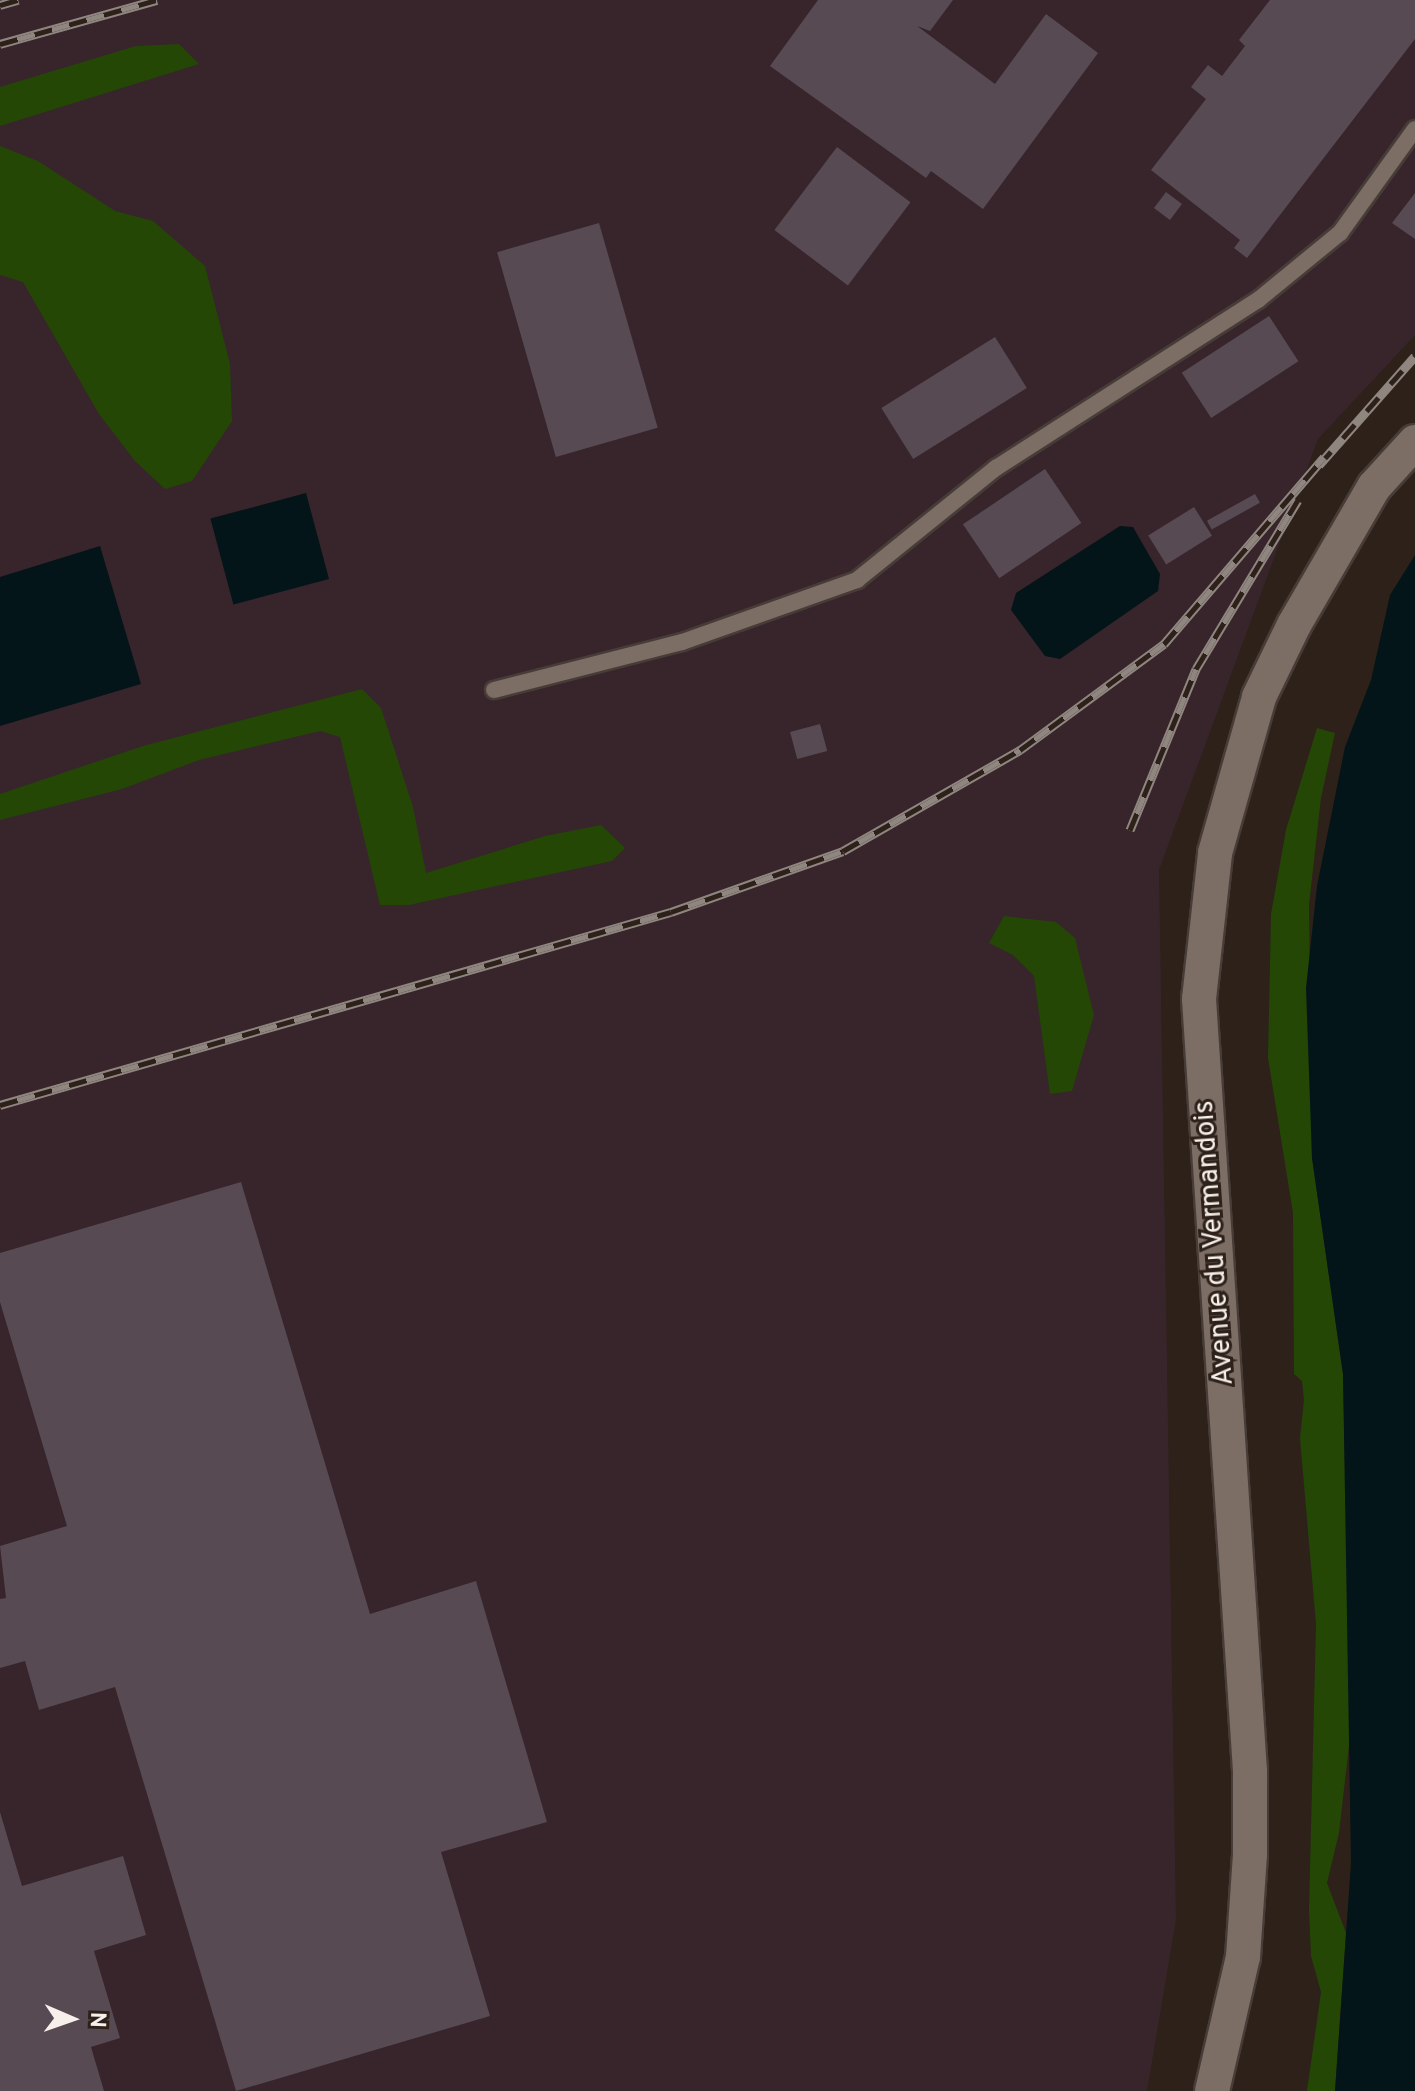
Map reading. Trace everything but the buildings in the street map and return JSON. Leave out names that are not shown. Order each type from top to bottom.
[{"type":"street","name":"Avenue du Vermandois","points":[[1212,2091],[1243,1957],[1250,1854],[1250,1771],[1199,999],[1215,853],[1259,697],[1294,625],[1374,487],[1415,442]]},
{"type":"lane","points":[[494,690],[682,642],[857,580],[996,468],[1258,300],[1340,233],[1415,129]]},
{"type":"shaded area","points":[[0,0],[1415,0],[1415,335],[1318,439],[1159,870],[1176,1920],[1147,2091],[0,2091]]},
{"type":"shaded area","points":[[306,493],[329,579],[233,605],[210,519]]},
{"type":"shaded area","points":[[1120,526],[1133,527],[1160,574],[1158,591],[1060,659],[1045,656],[1011,610],[1016,593]]},
{"type":"shaded area","points":[[100,546],[141,684],[0,726],[0,577]]},
{"type":"shaded area","points":[[1415,555],[1415,2091],[1335,2091],[1351,1863],[1343,1374],[1312,1158],[1306,988],[1317,886],[1345,747],[1371,680],[1390,595]]},
{"type":"green space","points":[[179,44],[199,64],[0,126],[0,87],[136,46]]},
{"type":"green space","points":[[0,146],[38,161],[115,211],[153,221],[205,266],[230,364],[232,421],[192,481],[165,489],[135,461],[99,414],[23,282],[0,275]]},
{"type":"green space","points":[[362,689],[381,708],[413,807],[426,873],[545,836],[601,825],[625,848],[612,861],[409,905],[380,905],[340,737],[320,731],[199,760],[122,789],[0,820],[0,794],[143,746]]},
{"type":"green space","points":[[1317,728],[1335,733],[1321,798],[1309,905],[1312,1158],[1343,1374],[1351,1728],[1339,1833],[1327,1883],[1346,1933],[1335,2091],[1307,2091],[1321,1992],[1311,1956],[1309,1910],[1316,1624],[1300,1438],[1304,1400],[1302,1381],[1294,1374],[1293,1213],[1268,1058],[1271,914],[1286,830]]},
{"type":"green space","points":[[1004,916],[1056,922],[1075,938],[1094,1015],[1072,1091],[1050,1094],[1034,976],[1013,955],[989,943]]},
{"type":"railway","points":[[0,5],[18,0]]},
{"type":"railway","points":[[0,44],[157,0]]},
{"type":"railway","points":[[1319,465],[1415,356]]},
{"type":"railway","points":[[0,1105],[671,912],[843,851],[1020,750],[1164,644],[1324,457]]},
{"type":"railway","points":[[1130,830],[1196,669],[1298,500]]}]
